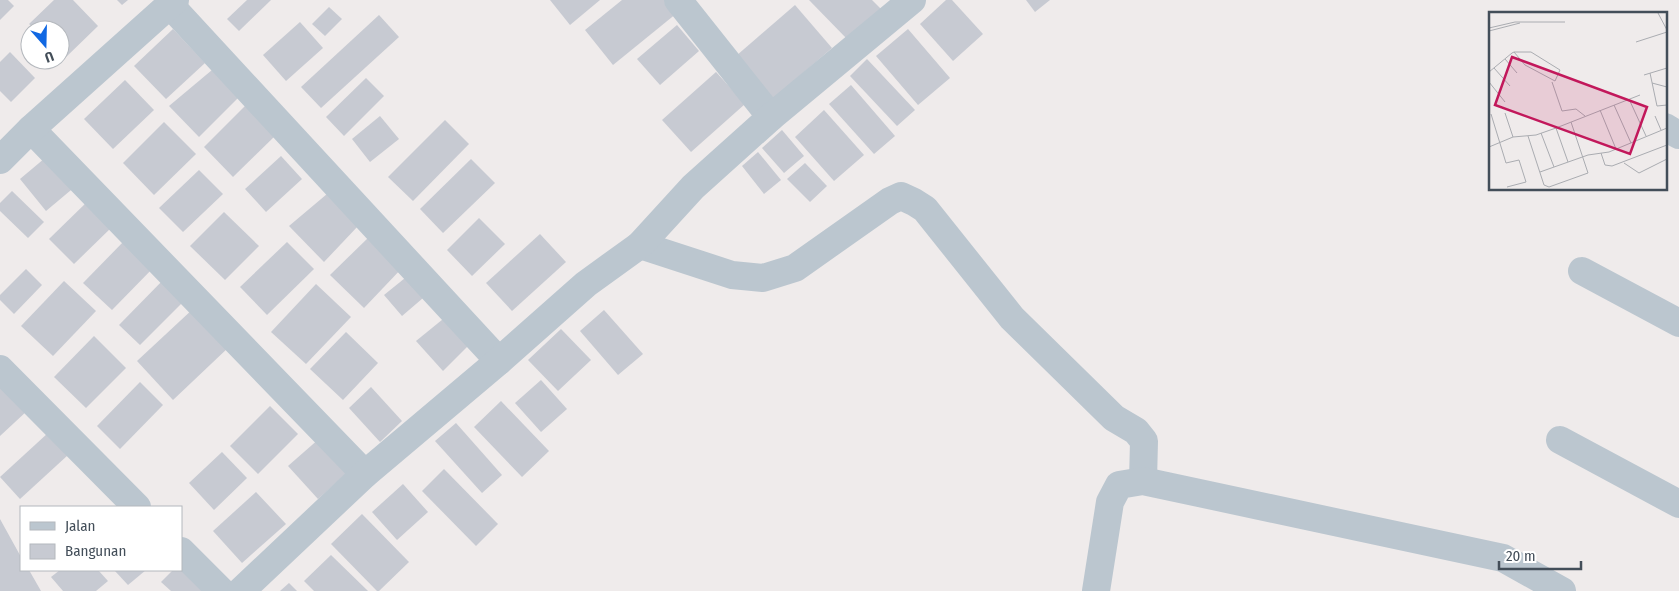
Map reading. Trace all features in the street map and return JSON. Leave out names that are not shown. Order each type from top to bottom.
[{"type":"street","points":[[678,0],[771,116]]},
{"type":"street","points":[[241,591],[365,474],[499,361],[586,284],[640,245],[693,187],[771,116],[912,0]]},
{"type":"street","points":[[0,160],[30,129],[173,2],[499,361]]},
{"type":"street","points":[[1666,128],[1679,135]]},
{"type":"street","points":[[30,129],[365,474]]},
{"type":"street","points":[[640,245],[732,275],[762,278],[795,268],[890,201],[901,196],[914,202],[925,209],[1012,318],[1114,418],[1136,431],[1144,441],[1143,481]]},
{"type":"street","points":[[1582,271],[1679,323]]},
{"type":"street","points":[[0,369],[136,506]]},
{"type":"street","points":[[1560,440],[1679,504]]},
{"type":"street","points":[[1096,591],[1110,502],[1119,485],[1143,481],[1503,558],[1562,591]]},
{"type":"street","points":[[182,552],[221,591]]},
{"type":"building","points":[[0,0],[8,0],[14,6],[0,20]]},
{"type":"building","points":[[54,0],[73,0],[98,26],[70,53],[70,20],[33,20]]},
{"type":"building","points":[[117,0],[128,0],[122,5]]},
{"type":"building","points":[[247,0],[271,0],[239,31],[227,19]]},
{"type":"building","points":[[550,0],[600,0],[570,25]]},
{"type":"building","points":[[622,0],[666,0],[677,13],[613,65],[585,30]]},
{"type":"building","points":[[809,0],[872,0],[881,9],[848,40]]},
{"type":"building","points":[[946,0],[952,0],[983,34],[953,61],[920,24]]},
{"type":"building","points":[[1026,0],[1050,0],[1035,12]]},
{"type":"building","points":[[795,5],[832,48],[773,99],[736,56]]},
{"type":"building","points":[[329,7],[342,19],[325,36],[312,24]]},
{"type":"building","points":[[379,15],[399,37],[321,108],[301,87]]},
{"type":"building","points":[[300,22],[323,48],[286,81],[263,55]]},
{"type":"building","points":[[677,25],[699,51],[660,85],[637,59]]},
{"type":"building","points":[[173,29],[205,63],[166,99],[134,66]]},
{"type":"building","points":[[908,29],[950,78],[918,105],[876,56]]},
{"type":"building","points":[[10,52],[20,62],[20,70],[27,70],[35,78],[11,102],[0,91],[0,62]]},
{"type":"building","points":[[867,59],[915,110],[897,126],[850,76]]},
{"type":"building","points":[[212,70],[239,97],[199,137],[169,106]]},
{"type":"building","points":[[716,72],[745,104],[691,152],[662,120]]},
{"type":"building","points":[[366,78],[384,96],[344,136],[326,117]]},
{"type":"building","points":[[125,80],[154,110],[113,149],[84,119]]},
{"type":"building","points":[[851,85],[895,136],[874,154],[829,104]]},
{"type":"building","points":[[248,103],[278,133],[233,177],[204,147]]},
{"type":"building","points":[[824,110],[864,155],[834,181],[795,137]]},
{"type":"building","points":[[380,116],[399,139],[370,162],[352,139]]},
{"type":"building","points":[[445,120],[469,144],[413,201],[388,177]]},
{"type":"building","points":[[164,122],[196,154],[154,195],[123,163]]},
{"type":"building","points":[[782,130],[804,156],[784,173],[762,148]]},
{"type":"building","points":[[758,152],[781,180],[764,194],[742,166]]},
{"type":"building","points":[[51,153],[77,185],[46,211],[20,179]]},
{"type":"building","points":[[281,156],[302,179],[266,212],[245,189]]},
{"type":"building","points":[[471,159],[495,183],[443,233],[420,209]]},
{"type":"building","points":[[805,163],[827,186],[810,202],[787,179]]},
{"type":"building","points":[[199,170],[223,194],[183,232],[159,208]]},
{"type":"building","points":[[12,191],[44,222],[28,238],[0,211],[0,203]]},
{"type":"building","points":[[327,194],[359,225],[324,262],[289,226]]},
{"type":"building","points":[[89,200],[114,225],[74,264],[49,239]]},
{"type":"building","points":[[224,212],[259,246],[225,280],[190,246]]},
{"type":"building","points":[[479,218],[505,244],[472,276],[447,250]]},
{"type":"building","points":[[540,234],[566,262],[512,311],[486,283]]},
{"type":"building","points":[[370,236],[403,267],[364,308],[330,275]]},
{"type":"building","points":[[127,238],[156,265],[112,310],[83,283]]},
{"type":"building","points":[[287,242],[314,269],[267,315],[240,287]]},
{"type":"building","points":[[26,269],[42,285],[14,314],[0,300],[0,295]]},
{"type":"building","points":[[410,274],[430,292],[402,316],[384,295]]},
{"type":"building","points":[[167,276],[188,297],[140,345],[119,325]]},
{"type":"building","points":[[64,281],[96,311],[53,356],[21,326]]},
{"type":"building","points":[[316,284],[351,317],[306,364],[271,332]]},
{"type":"building","points":[[194,308],[230,346],[173,400],[137,361]]},
{"type":"building","points":[[604,310],[643,354],[618,375],[580,331]]},
{"type":"building","points":[[448,315],[473,341],[443,371],[416,341]]},
{"type":"building","points":[[561,329],[591,360],[558,391],[528,360]]},
{"type":"building","points":[[346,332],[378,363],[343,400],[310,369]]},
{"type":"building","points":[[94,336],[126,368],[86,408],[54,377]]},
{"type":"building","points":[[0,380],[28,410],[0,436]]},
{"type":"building","points":[[541,380],[567,409],[541,432],[515,403]]},
{"type":"building","points":[[140,382],[163,405],[120,449],[97,426]]},
{"type":"building","points":[[371,387],[402,421],[380,442],[349,408]]},
{"type":"building","points":[[501,401],[549,451],[522,477],[474,427]]},
{"type":"building","points":[[270,406],[298,434],[258,474],[230,446]]},
{"type":"building","points":[[456,423],[502,475],[482,493],[435,441]]},
{"type":"building","points":[[48,433],[68,455],[20,499],[0,477]]},
{"type":"building","points":[[320,438],[349,471],[318,499],[288,466]]},
{"type":"building","points":[[222,452],[247,478],[214,510],[189,483]]},
{"type":"building","points":[[444,469],[498,524],[476,546],[422,491]]},
{"type":"building","points":[[403,484],[428,512],[397,540],[372,512]]},
{"type":"building","points":[[256,492],[286,524],[242,563],[213,531]]},
{"type":"building","points":[[362,514],[409,562],[379,591],[331,544]]},
{"type":"building","points":[[0,519],[20,555],[20,571],[30,571],[41,591],[0,591]]},
{"type":"building","points":[[331,555],[368,591],[314,591],[304,581]]},
{"type":"building","points":[[59,571],[99,571],[108,581],[96,591],[63,591],[51,577]]},
{"type":"building","points":[[115,571],[145,571],[128,585]]},
{"type":"building","points":[[172,571],[182,571],[207,591],[171,591],[161,582]]},
{"type":"building","points":[[289,583],[297,591],[280,591]]}]
